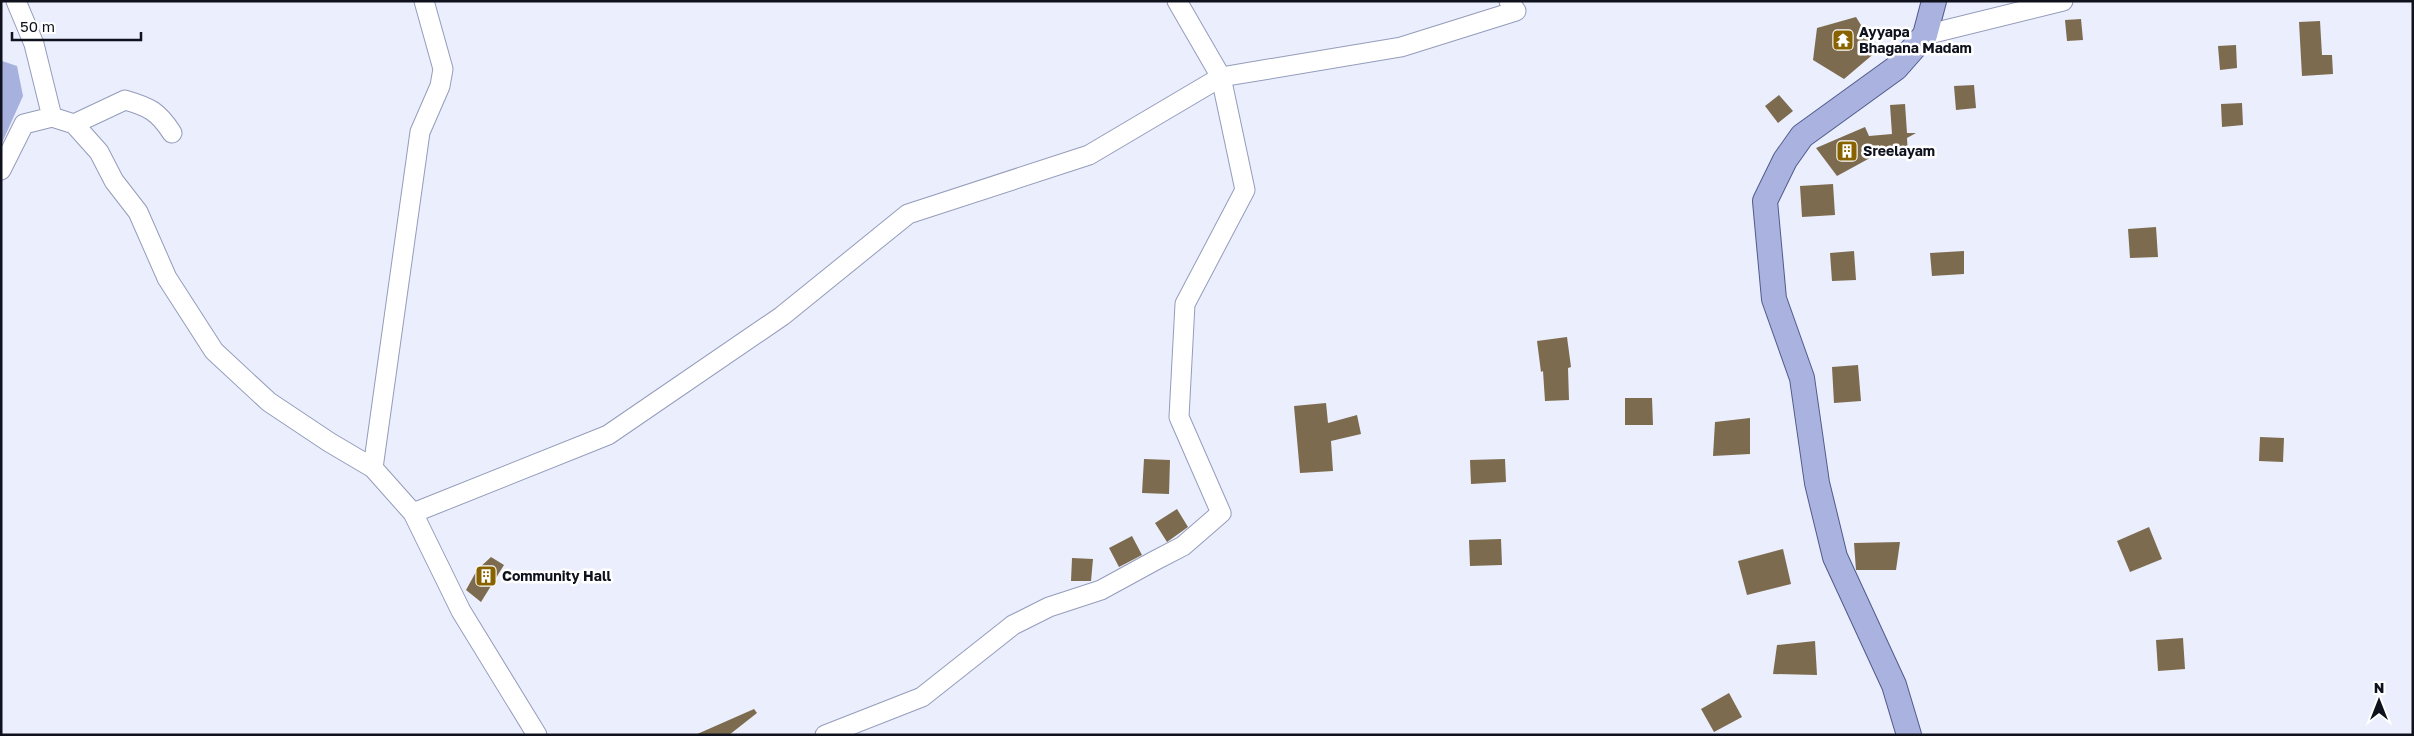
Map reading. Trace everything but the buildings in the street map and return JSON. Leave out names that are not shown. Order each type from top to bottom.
[{"type":"main road","points":[[1909,735],[1894,685],[1835,557],[1817,483],[1802,378],[1774,299],[1765,201],[1785,160],[1802,136],[1896,68],[1925,35],[1934,1]]},
{"type":"street","points":[[16,1],[34,44],[52,117]]},
{"type":"street","points":[[373,468],[420,132],[440,86],[443,69],[424,1]]},
{"type":"street","points":[[825,735],[922,697],[1013,625],[1049,607],[1101,590],[1182,546],[1221,513],[1179,417],[1185,304],[1245,190],[1221,77],[1177,1]]},
{"type":"street","points":[[413,513],[608,435],[782,316],[908,214],[1089,154],[1221,77],[1401,47],[1516,11],[1509,1]]},
{"type":"street","points":[[1925,35],[2064,1]]},
{"type":"street","points":[[74,124],[125,100],[146,106],[161,116],[172,133]]},
{"type":"street","points":[[1,170],[24,124],[52,117],[74,124],[99,152],[114,181],[138,212],[167,278],[214,350],[269,402],[329,442],[373,468],[413,513],[461,611],[537,735]]},
{"type":"water","points":[[2,61],[17,66],[23,96],[1,145]]},
{"type":"place","name":"Ayyapa Bhagana Madam","points":[[1843,40]]},
{"type":"place","name":"Sreelayam","points":[[1847,151]]},
{"type":"place","name":"Community Hall","points":[[486,576]]}]
